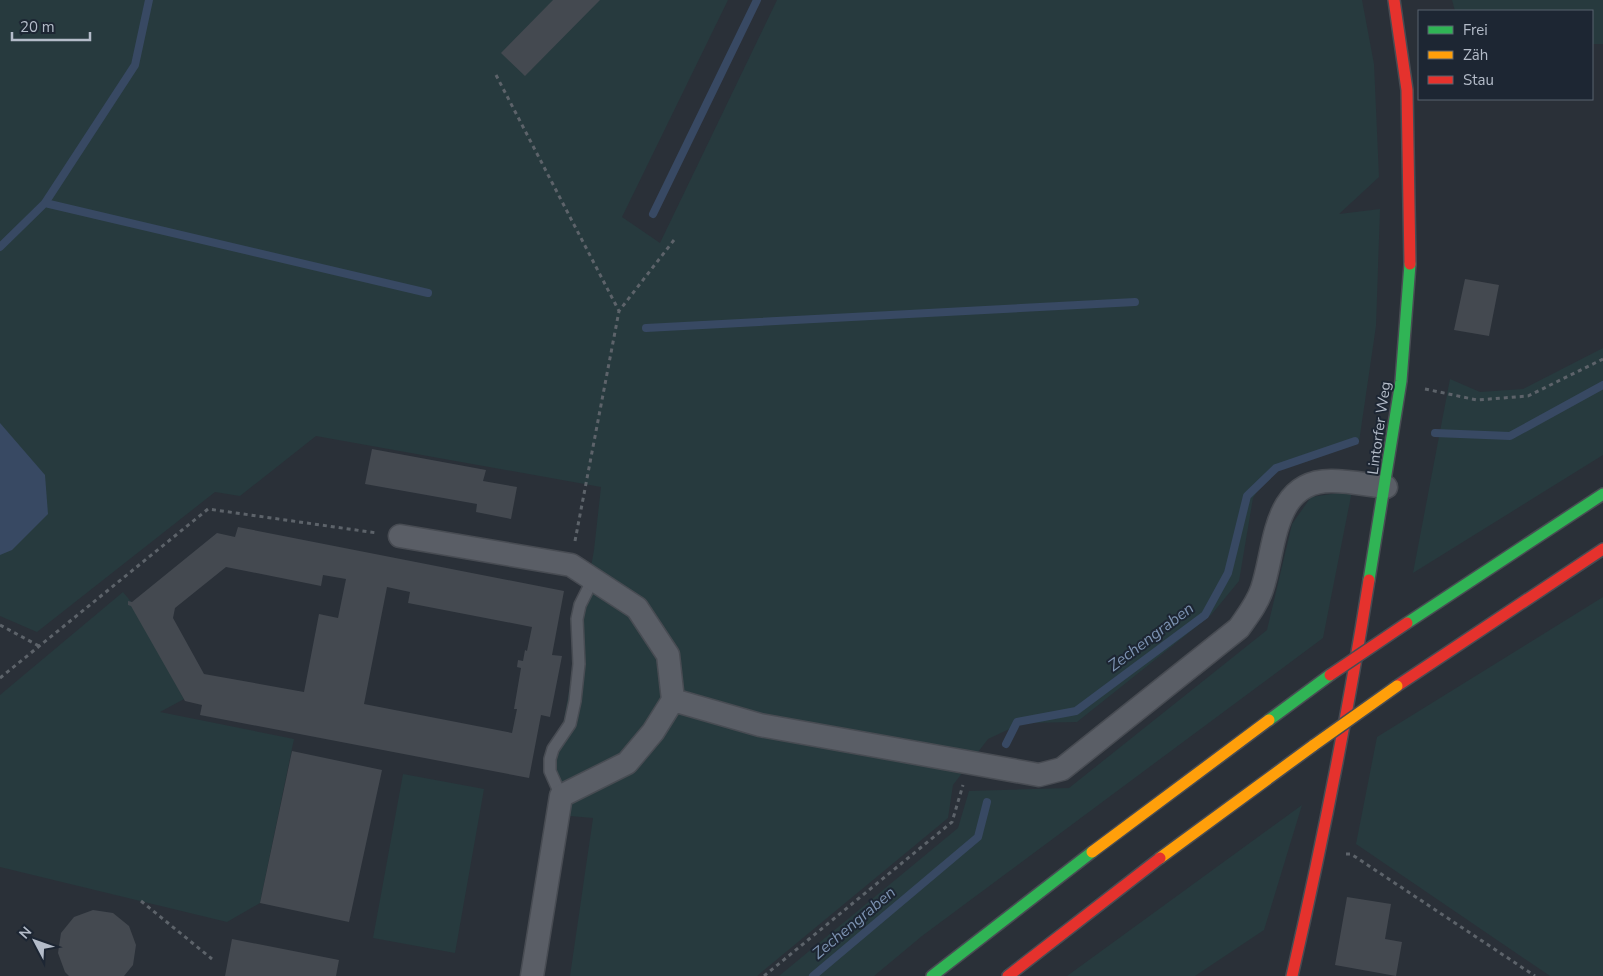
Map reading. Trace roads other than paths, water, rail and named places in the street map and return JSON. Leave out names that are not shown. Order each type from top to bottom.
[{"type":"main road","name":"Lintorfer Weg","points":[[1292,976],[1320,855],[1353,684],[1386,487],[1401,382],[1411,246],[1407,90],[1394,0]]},
{"type":"main road","points":[[932,976],[1055,879],[1330,676],[1603,494]]},
{"type":"main road","points":[[1008,976],[1123,885],[1314,745],[1398,686],[1603,549]]},
{"type":"street","points":[[673,700],[760,725],[970,764],[1039,775],[1062,769],[1239,628],[1256,605],[1263,587],[1277,523],[1292,496],[1310,485],[1331,481],[1386,487]]},
{"type":"street","points":[[400,536],[571,565],[637,608],[668,656],[673,700],[653,732],[627,763],[561,796],[532,976]]},
{"type":"lane","points":[[561,796],[550,771],[550,759],[553,749],[570,724],[575,701],[579,664],[577,619],[580,605],[593,579]]},
{"type":"water","points":[[0,423],[45,475],[48,514],[12,550],[0,555]]},
{"type":"waterway","points":[[0,247],[45,203],[135,65],[149,0]]},
{"type":"waterway","points":[[653,214],[757,0]]},
{"type":"waterway","points":[[45,203],[428,293]]},
{"type":"waterway","points":[[646,328],[1135,302]]},
{"type":"waterway","name":"Zechengraben","points":[[1435,433],[1510,436],[1603,385]]},
{"type":"waterway","name":"Zechengraben","points":[[1006,744],[1017,722],[1076,711],[1205,615],[1228,573],[1247,496],[1276,468],[1355,441]]},
{"type":"waterway","name":"Zechengraben","points":[[813,976],[978,837],[987,802]]}]
